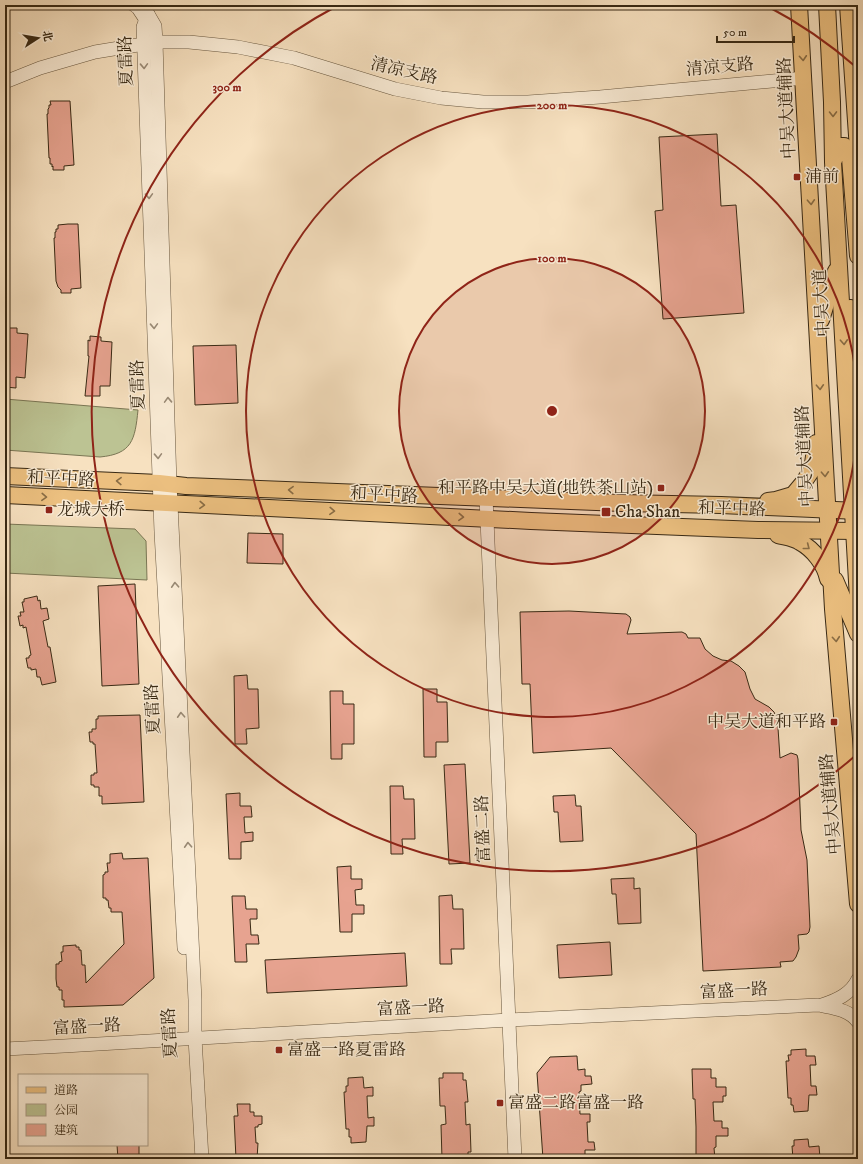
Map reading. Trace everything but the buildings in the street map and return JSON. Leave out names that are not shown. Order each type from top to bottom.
[{"type":"main road","name":"中吴大道辅路","points":[[800,5],[833,609],[858,904]]},
{"type":"main road","name":"中吴大道","points":[[827,5],[832,102],[833,162],[855,510],[858,597]]},
{"type":"main road","points":[[835,5],[838,80],[843,92],[848,92],[853,80]]},
{"type":"main road","points":[[848,5],[858,150]]},
{"type":"main road","points":[[849,25],[851,5]]},
{"type":"main road","points":[[833,162],[838,146],[844,146],[850,158],[858,256]]},
{"type":"main road","points":[[838,224],[856,338],[858,404]]},
{"type":"main road","points":[[818,331],[839,260]]},
{"type":"main road","points":[[721,505],[776,500],[793,495],[812,470],[821,408]]},
{"type":"main road","name":"和平中路","points":[[5,476],[622,503],[855,510]]},
{"type":"main road","name":"和平中路","points":[[5,495],[758,530],[856,531]]},
{"type":"main road","points":[[758,530],[799,541],[815,554],[827,573],[833,609]]},
{"type":"main road","points":[[831,569],[858,634]]},
{"type":"street","name":"夏雷路","points":[[134,5],[138,8],[146,20],[148,14],[155,26],[150,43],[165,484],[192,1038],[194,1159]]},
{"type":"street","name":"清凉支路","points":[[5,82],[40,68],[95,52],[150,43],[188,42],[238,47],[294,58],[348,76],[395,88],[440,98],[483,102],[528,102],[804,78]]},
{"type":"street","name":"富盛二路","points":[[486,497],[515,1159]]},
{"type":"street","points":[[818,1006],[838,1000],[854,988],[858,979]]},
{"type":"street","name":"富盛一路","points":[[5,1048],[509,1020],[818,1006]]},
{"type":"street","points":[[818,1006],[841,1010],[856,1019],[858,1022]]},
{"type":"street","name":"夏雷路","points":[[192,1038],[202,1159]]},
{"type":"green space","points":[[5,399],[138,410],[135,430],[130,444],[125,449],[119,453],[100,457],[5,450]]},
{"type":"green space","points":[[5,524],[135,529],[146,541],[147,580],[5,573]]},
{"type":"place","name":"浦前","points":[[797,177]]},
{"type":"place","name":"和平路中吴大道(地铁茶山站)","points":[[661,488]]},
{"type":"place","name":"龙城大桥","points":[[49,510]]},
{"type":"place","name":"Cha Shan","points":[[606,512]]},
{"type":"place","name":"中吴大道和平路","points":[[834,722]]},
{"type":"place","name":"富盛一路夏雷路","points":[[279,1050]]},
{"type":"place","name":"富盛二路富盛一路","points":[[500,1103]]}]
